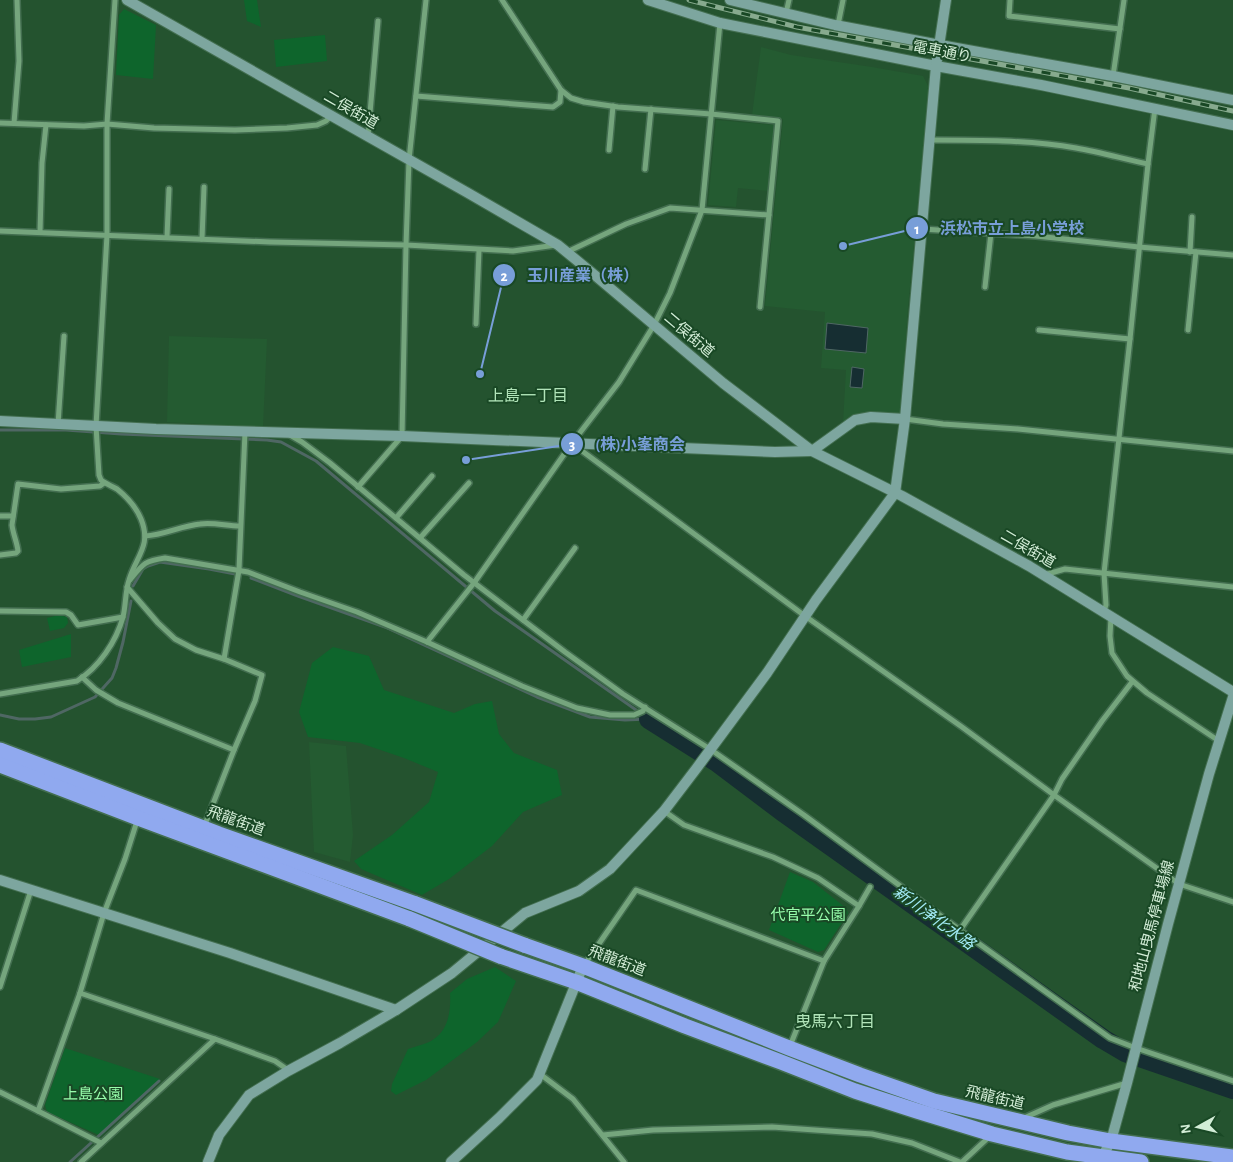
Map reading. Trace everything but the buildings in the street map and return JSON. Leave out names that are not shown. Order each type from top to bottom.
[{"type":"highway","name":"飛龍街道","points":[[0,750],[204,828],[583,966],[860,1076],[934,1101],[1012,1123],[1111,1141],[1233,1157]]},
{"type":"highway","name":"飛龍街道","points":[[0,765],[410,919],[500,956],[576,982],[855,1091],[916,1112],[1067,1152],[1102,1159],[1141,1162]]},
{"type":"street","points":[[14,123],[19,61],[17,0]]},
{"type":"street","points":[[0,694],[77,681],[97,663],[115,640],[123,617],[128,585],[133,569],[145,546],[145,532],[141,519],[133,505],[116,489],[100,480],[99,475],[97,431],[107,235],[107,124],[115,0]]},
{"type":"street","name":"二俣街道","points":[[127,0],[558,245],[723,382],[812,451],[902,496],[1013,556],[1233,692]]},
{"type":"street","points":[[358,487],[402,436],[409,160],[426,0]]},
{"type":"street","points":[[502,0],[561,90],[570,98],[613,106],[778,121],[760,307]]},
{"type":"street","name":"電車通り","points":[[648,0],[720,23],[1042,85],[1233,125]]},
{"type":"street","name":"電車通り","points":[[730,0],[838,25],[1233,100]]},
{"type":"street","points":[[786,13],[789,0]]},
{"type":"street","points":[[838,25],[843,0]]},
{"type":"street","points":[[209,1162],[219,1135],[249,1095],[288,1070],[340,1043],[396,1010],[452,973],[525,913],[579,891],[610,869],[664,811],[767,673],[805,616],[895,493],[905,419],[936,66],[946,0]]},
{"type":"street","points":[[1010,0],[1008,16],[1120,29]]},
{"type":"street","points":[[1113,76],[1124,0]]},
{"type":"street","points":[[368,136],[378,21]]},
{"type":"street","points":[[427,642],[472,584],[572,443],[619,382],[654,325],[670,294],[702,210],[720,23]]},
{"type":"street","points":[[416,96],[553,107],[560,102],[561,90]]},
{"type":"street","points":[[609,150],[613,106]]},
{"type":"street","points":[[1155,108],[1104,573],[1107,614],[1112,653],[1132,682],[1219,742]]},
{"type":"street","points":[[645,169],[650,110]]},
{"type":"street","points":[[0,123],[84,126],[107,124],[154,128],[252,130],[317,126],[332,116]]},
{"type":"street","points":[[40,232],[42,163],[46,124]]},
{"type":"street","points":[[930,140],[986,140],[1076,148],[1148,164]]},
{"type":"street","points":[[202,239],[204,187]]},
{"type":"street","points":[[167,237],[169,189]]},
{"type":"street","points":[[567,252],[626,224],[670,208],[769,215]]},
{"type":"street","points":[[1190,252],[1192,217]]},
{"type":"street","points":[[922,229],[1036,236],[1233,256]]},
{"type":"street","points":[[0,231],[406,245],[513,251],[558,245]]},
{"type":"street","points":[[985,287],[991,233]]},
{"type":"street","points":[[476,324],[479,250]]},
{"type":"street","points":[[1188,330],[1196,252]]},
{"type":"street","points":[[1038,330],[1130,339]]},
{"type":"street","points":[[58,424],[64,336]]},
{"type":"street","points":[[0,421],[58,424],[97,431],[245,437],[288,434],[402,436],[775,452],[812,451],[855,420],[871,417],[1018,429],[1233,451]]},
{"type":"street","points":[[288,434],[302,442],[358,487],[472,584],[644,709],[709,750],[804,815],[1110,1038],[1134,1053],[1233,1081]]},
{"type":"street","points":[[224,659],[239,570],[245,437]]},
{"type":"street","points":[[572,443],[805,616],[1179,884],[1233,902]]},
{"type":"street","points":[[396,518],[432,476]]},
{"type":"street","points":[[0,555],[16,553],[18,551],[13,531],[13,516],[18,484],[61,489],[100,486],[104,483]]},
{"type":"street","points":[[420,538],[469,484]]},
{"type":"street","points":[[0,516],[13,516]]},
{"type":"street","points":[[145,536],[154,536],[190,525],[210,523],[240,526]]},
{"type":"street","points":[[523,620],[575,548]]},
{"type":"street","points":[[128,585],[139,568],[146,562],[155,559],[165,558],[248,572],[357,612],[522,686],[577,708],[610,715],[634,715],[644,709]]},
{"type":"street","points":[[1044,575],[1066,569],[1233,587]]},
{"type":"street","points":[[128,585],[158,623],[175,639],[196,650],[262,674],[255,701],[204,828]]},
{"type":"street","points":[[0,611],[66,612],[71,615],[78,625],[123,617]]},
{"type":"street","points":[[82,678],[96,690],[118,703],[234,750]]},
{"type":"street","points":[[960,930],[1054,795],[1062,779],[1102,721],[1132,682]]},
{"type":"street","name":"和地山曳馬停車場線","points":[[1102,1159],[1111,1141],[1209,774],[1233,697]]},
{"type":"street","points":[[664,811],[684,825],[772,858],[818,878],[858,906]]},
{"type":"street","points":[[38,1111],[80,993],[104,913],[138,818]]},
{"type":"street","points":[[0,880],[230,953],[396,1010]]},
{"type":"street","points":[[789,1048],[824,961],[870,887]]},
{"type":"street","points":[[0,986],[31,890]]},
{"type":"street","points":[[451,1162],[537,1080],[583,966],[636,890],[824,961]]},
{"type":"street","points":[[80,993],[275,1061],[288,1070]]},
{"type":"street","points":[[81,1162],[99,1142],[215,1039]]},
{"type":"street","points":[[540,1074],[573,1098],[624,1162]]},
{"type":"street","points":[[1012,1123],[1053,1105],[1127,1083]]},
{"type":"street","points":[[0,1092],[99,1142]]},
{"type":"street","points":[[603,1135],[653,1130],[772,1128],[862,1133],[912,1142],[961,1162],[996,1132]]},
{"type":"shaded area","points":[[761,47],[791,55],[923,76],[929,88],[908,308],[901,415],[843,423],[846,370],[821,368],[825,312],[765,306],[783,119],[752,115]]},
{"type":"shaded area","points":[[716,120],[774,125],[769,191],[738,188],[736,207],[708,205]]},
{"type":"shaded area","points":[[169,336],[267,339],[263,427],[167,422]]},
{"type":"shaded area","points":[[309,742],[346,746],[353,835],[350,862],[314,852]]},
{"type":"green space","points":[[244,0],[257,0],[261,27],[247,21]]},
{"type":"green space","points":[[124,9],[156,25],[153,79],[116,75],[119,15]]},
{"type":"green space","points":[[325,35],[327,61],[276,67],[274,40]]},
{"type":"green space","points":[[59,615],[67,617],[68,623],[64,628],[50,631],[47,618]]},
{"type":"green space","points":[[71,634],[71,657],[22,667],[19,650]]},
{"type":"green space","points":[[333,647],[369,656],[384,690],[454,713],[475,704],[492,701],[499,734],[514,753],[557,770],[562,795],[523,812],[492,846],[449,879],[422,895],[361,869],[354,861],[392,835],[429,802],[438,772],[360,743],[308,737],[299,712],[312,663]]},
{"type":"green space","name":"代官平公園","points":[[790,872],[813,882],[846,908],[848,913],[824,950],[818,952],[769,930]]},
{"type":"green space","points":[[495,967],[516,981],[498,1022],[477,1042],[426,1080],[396,1095],[391,1091],[392,1084],[408,1049],[431,1041],[443,1030],[448,1018],[450,993],[467,979]]},
{"type":"green space","name":"上島公園","points":[[65,1048],[160,1079],[101,1136],[47,1112],[45,1105]]},
{"type":"water","points":[[827,323],[868,328],[866,353],[825,349]]},
{"type":"water","points":[[852,367],[864,369],[862,388],[850,387]]},
{"type":"waterway","points":[[0,430],[66,430],[281,442],[316,461],[495,611],[649,719]]},
{"type":"waterway","points":[[133,586],[143,569],[160,562],[235,574]]},
{"type":"waterway","points":[[251,578],[385,627],[537,697],[590,717],[625,720],[648,719]]},
{"type":"waterway","points":[[0,715],[19,719],[51,717],[95,697],[112,678],[116,668],[131,601]]},
{"type":"waterway","name":"新川浄化水路","points":[[649,719],[717,762],[782,811],[1103,1039],[1125,1052],[1233,1089]]},
{"type":"waterway","points":[[70,1162],[159,1081]]},
{"type":"railway","points":[[689,0],[797,27],[1129,88],[1233,111]]},
{"type":"place","name":"浜松市立上島小学校","points":[[843,246]]},
{"type":"place","name":"玉川産業（株）","points":[[480,374]]},
{"type":"place","name":"(株)小峯商会","points":[[466,460]]},
{"type":"district","name":"上島一丁目","points":[[528,396]]},
{"type":"district","name":"曳馬六丁目","points":[[835,1022]]}]
